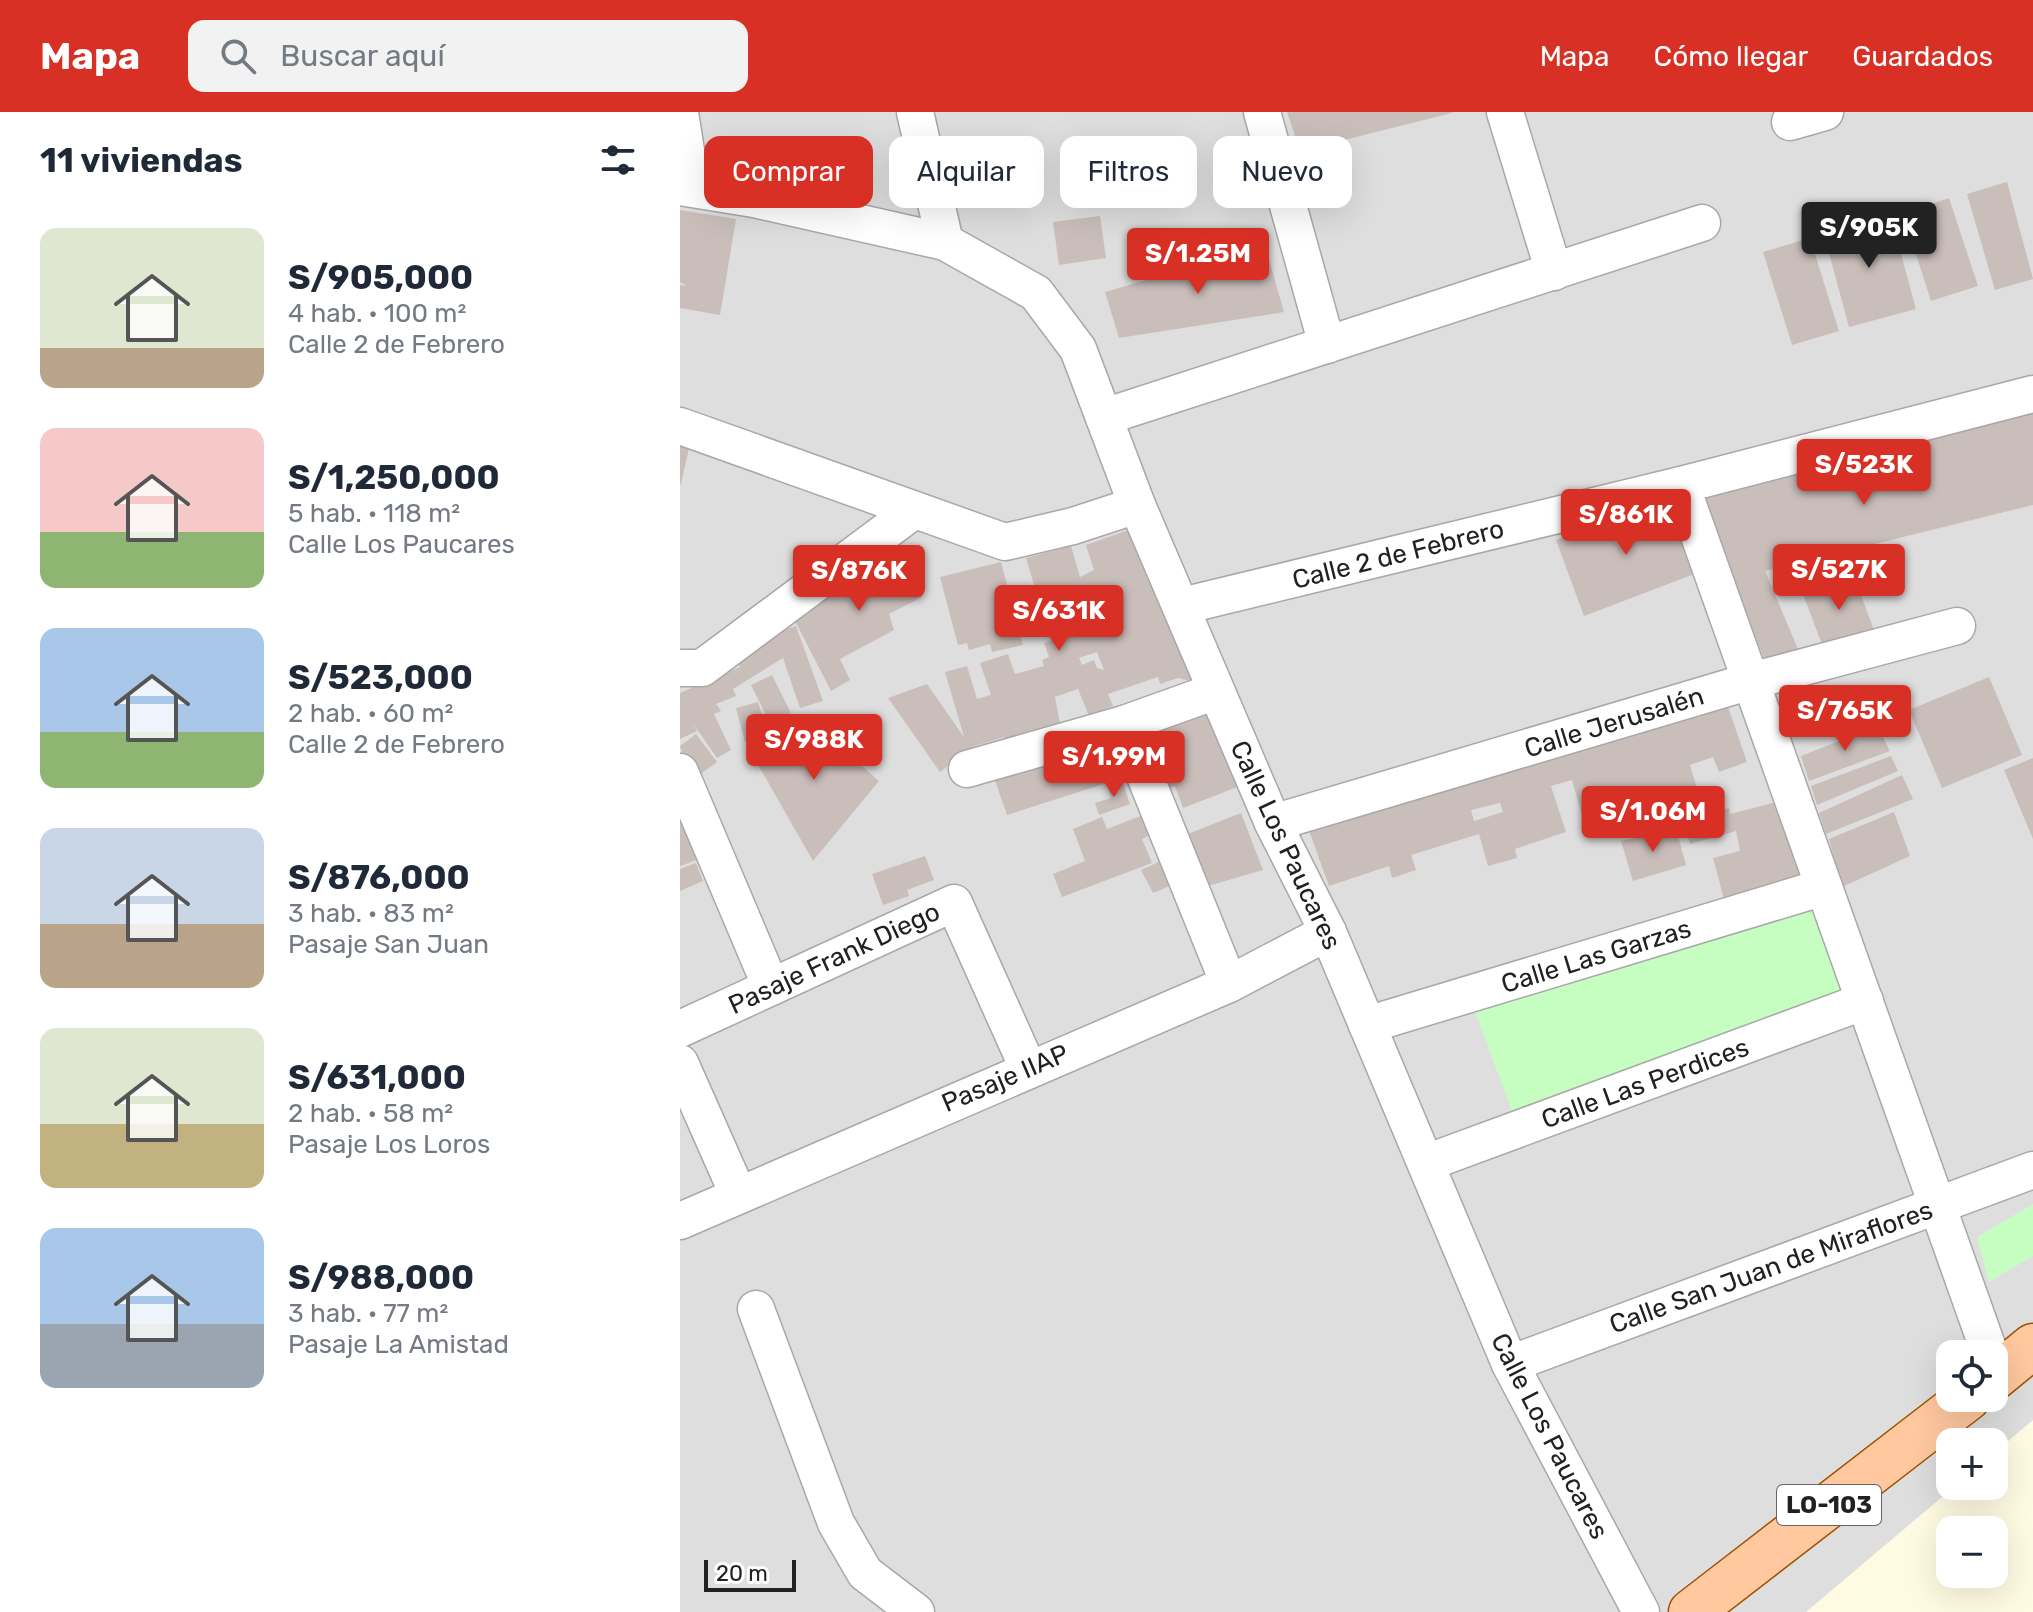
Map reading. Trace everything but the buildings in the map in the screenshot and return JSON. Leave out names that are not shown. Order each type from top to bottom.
[{"type":"main road","name":"LO-103","points":[[2008,1362],[2033,1346]]},
{"type":"main road","name":"LO-103","points":[[1691,1612],[1941,1412]]},
{"type":"street","points":[[915,112],[945,242]]},
{"type":"street","points":[[1262,112],[1327,345]]},
{"type":"street","points":[[1505,112],[1554,272]]},
{"type":"street","points":[[1790,122],[1825,112]]},
{"type":"street","points":[[680,113],[686,187]]},
{"type":"street","name":"Calle Los Paucares","points":[[686,187],[945,242],[1036,293],[1078,349],[1137,505],[1216,691],[1273,823],[1328,932],[1510,1364],[1641,1612]]},
{"type":"street","points":[[1104,417],[1702,223]]},
{"type":"street","name":"Calle 2 de Febrero","points":[[1182,606],[1681,485],[2033,394]]},
{"type":"street","points":[[680,426],[1005,542],[1073,526],[1137,505]]},
{"type":"street","points":[[1681,485],[1937,1205],[1979,1340]]},
{"type":"street","points":[[680,668],[702,668],[913,511]]},
{"type":"street","name":"Calle Jerusalén","points":[[1273,823],[1751,681],[1957,626]]},
{"type":"street","points":[[967,769],[1124,724],[1216,691]]},
{"type":"street","points":[[1124,724],[1229,984]]},
{"type":"street","points":[[680,772],[771,987]]},
{"type":"street","name":"Calle Las Garzas","points":[[1367,1025],[1824,887]]},
{"type":"street","name":"Pasaje Frank Diego","points":[[680,1029],[954,903],[1028,1068]]},
{"type":"street","name":"Pasaje IIAP","points":[[680,1221],[1028,1068],[1229,984],[1328,932]]},
{"type":"street","name":"Calle Las Perdices","points":[[1426,1163],[1865,1001]]},
{"type":"street","points":[[680,1063],[738,1194]]},
{"type":"street","name":"Calle San Juan de Miraflores","points":[[1510,1364],[2033,1170]]},
{"type":"street","points":[[756,1309],[836,1523],[865,1573],[916,1612]]},
{"type":"shaded area","points":[[680,112],[2033,112],[2033,1612],[680,1612]]},
{"type":"shaded area","points":[[2033,1420],[2033,1612],[1806,1612],[1938,1500],[2008,1500],[2008,1441]]},
{"type":"green space","points":[[1816,896],[1855,1005],[1515,1119],[1471,1001]]},
{"type":"green space","points":[[2033,1204],[2033,1256],[1989,1282],[1977,1237]]}]
